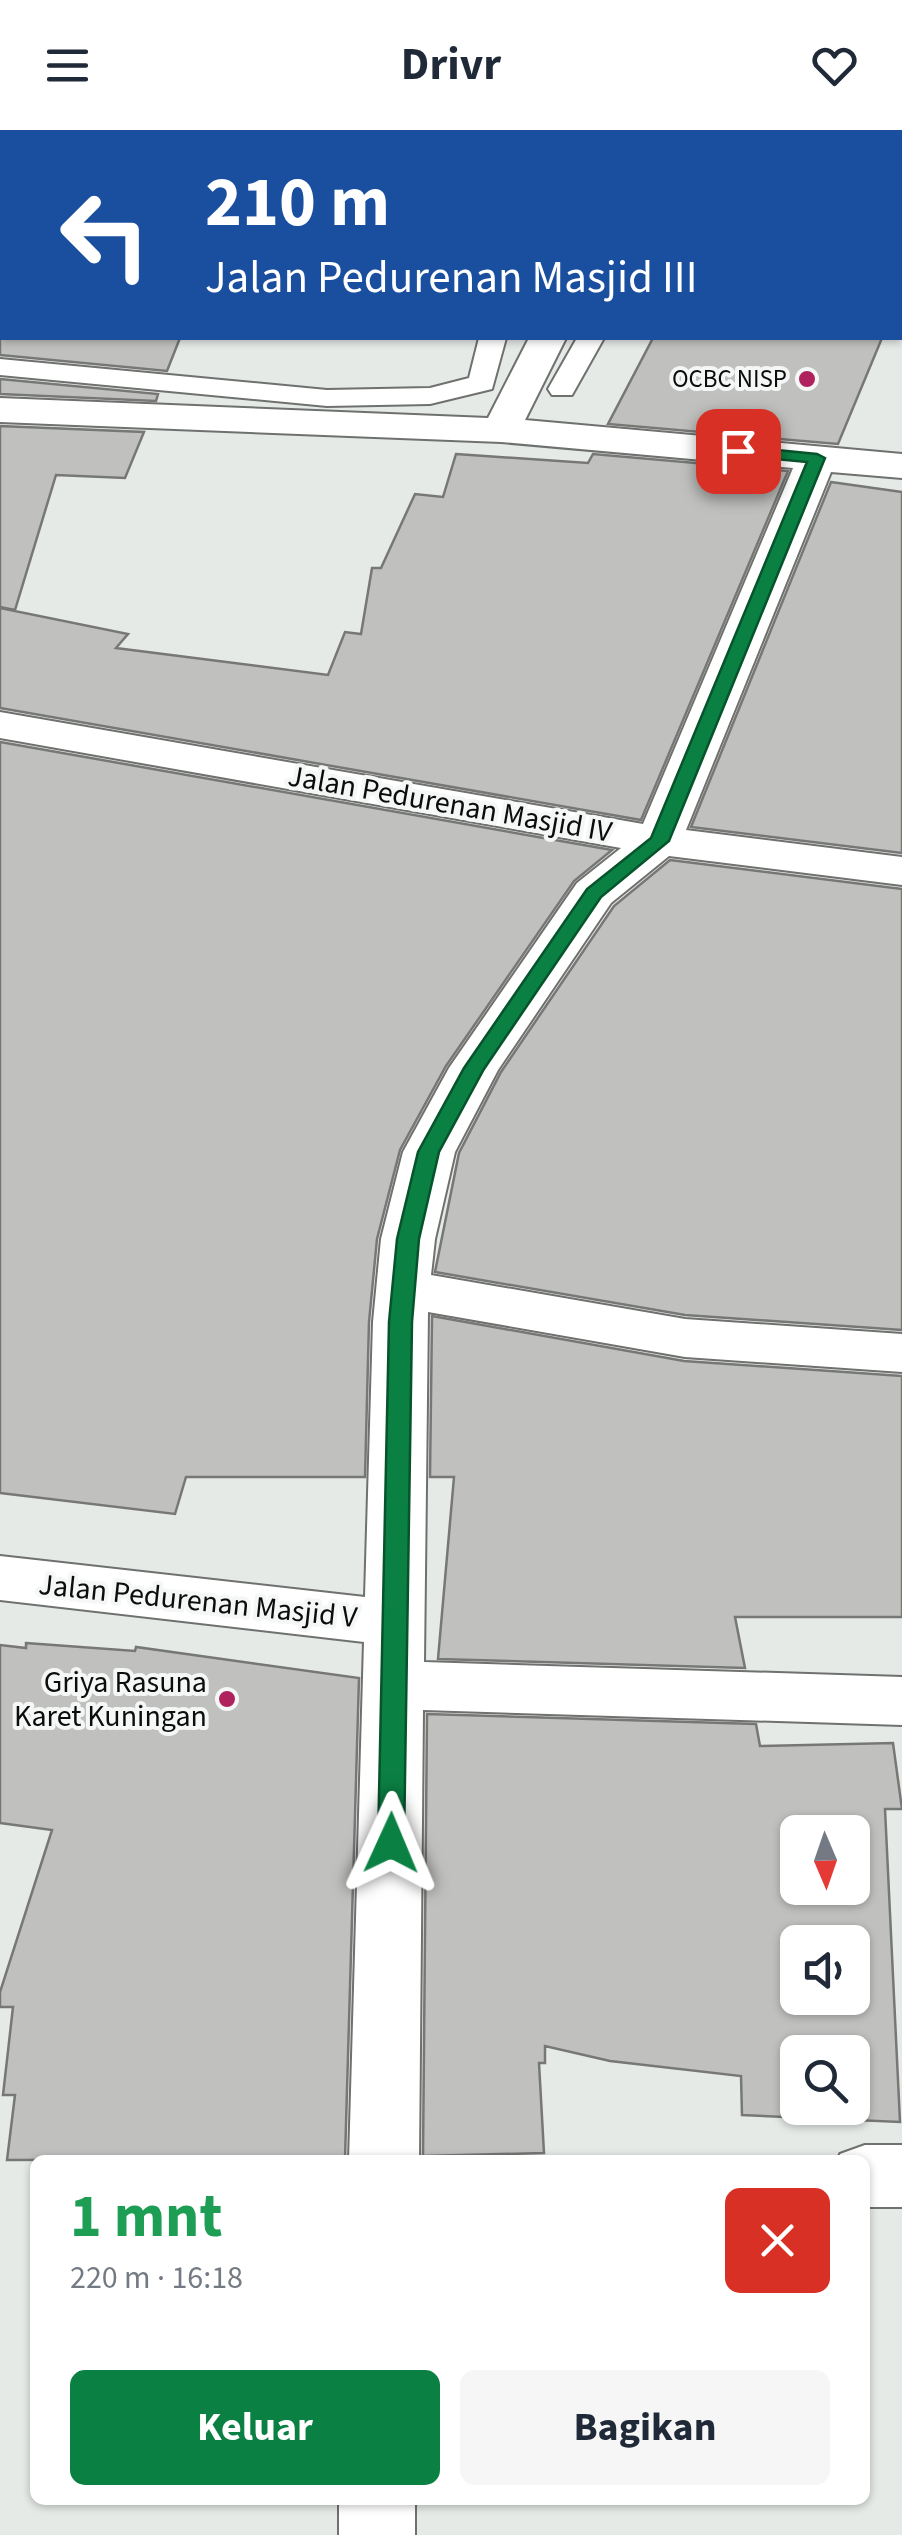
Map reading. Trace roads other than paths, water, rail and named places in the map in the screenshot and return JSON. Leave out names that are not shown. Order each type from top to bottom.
[{"type":"street","points":[[500,430],[545,340]]},
{"type":"street","points":[[0,410],[500,430],[902,466]]},
{"type":"street","points":[[384,2155],[403,1289],[408,1239],[429,1152],[474,1068],[594,893],[659,841],[817,458]]},
{"type":"street","name":"Jalan Pedurenan Masjid IV","points":[[0,725],[659,841],[902,871]]},
{"type":"street","points":[[403,1289],[685,1338],[902,1353]]},
{"type":"street","name":"Jalan Pedurenan Masjid V","points":[[0,1578],[395,1623]]},
{"type":"street","points":[[394,1685],[902,1701]]},
{"type":"street","points":[[870,2176],[902,2176]]},
{"type":"street","points":[[376,2535],[377,2505]]},
{"type":"lane","points":[[0,367],[327,398],[430,396],[482,382],[492,340]]},
{"type":"lane","points":[[562,390],[589,340]]},
{"type":"place","name":"OCBC NISP","points":[[807,379]]},
{"type":"place","name":"Griya Rasuna Karet Kuningan","points":[[227,1699]]}]
